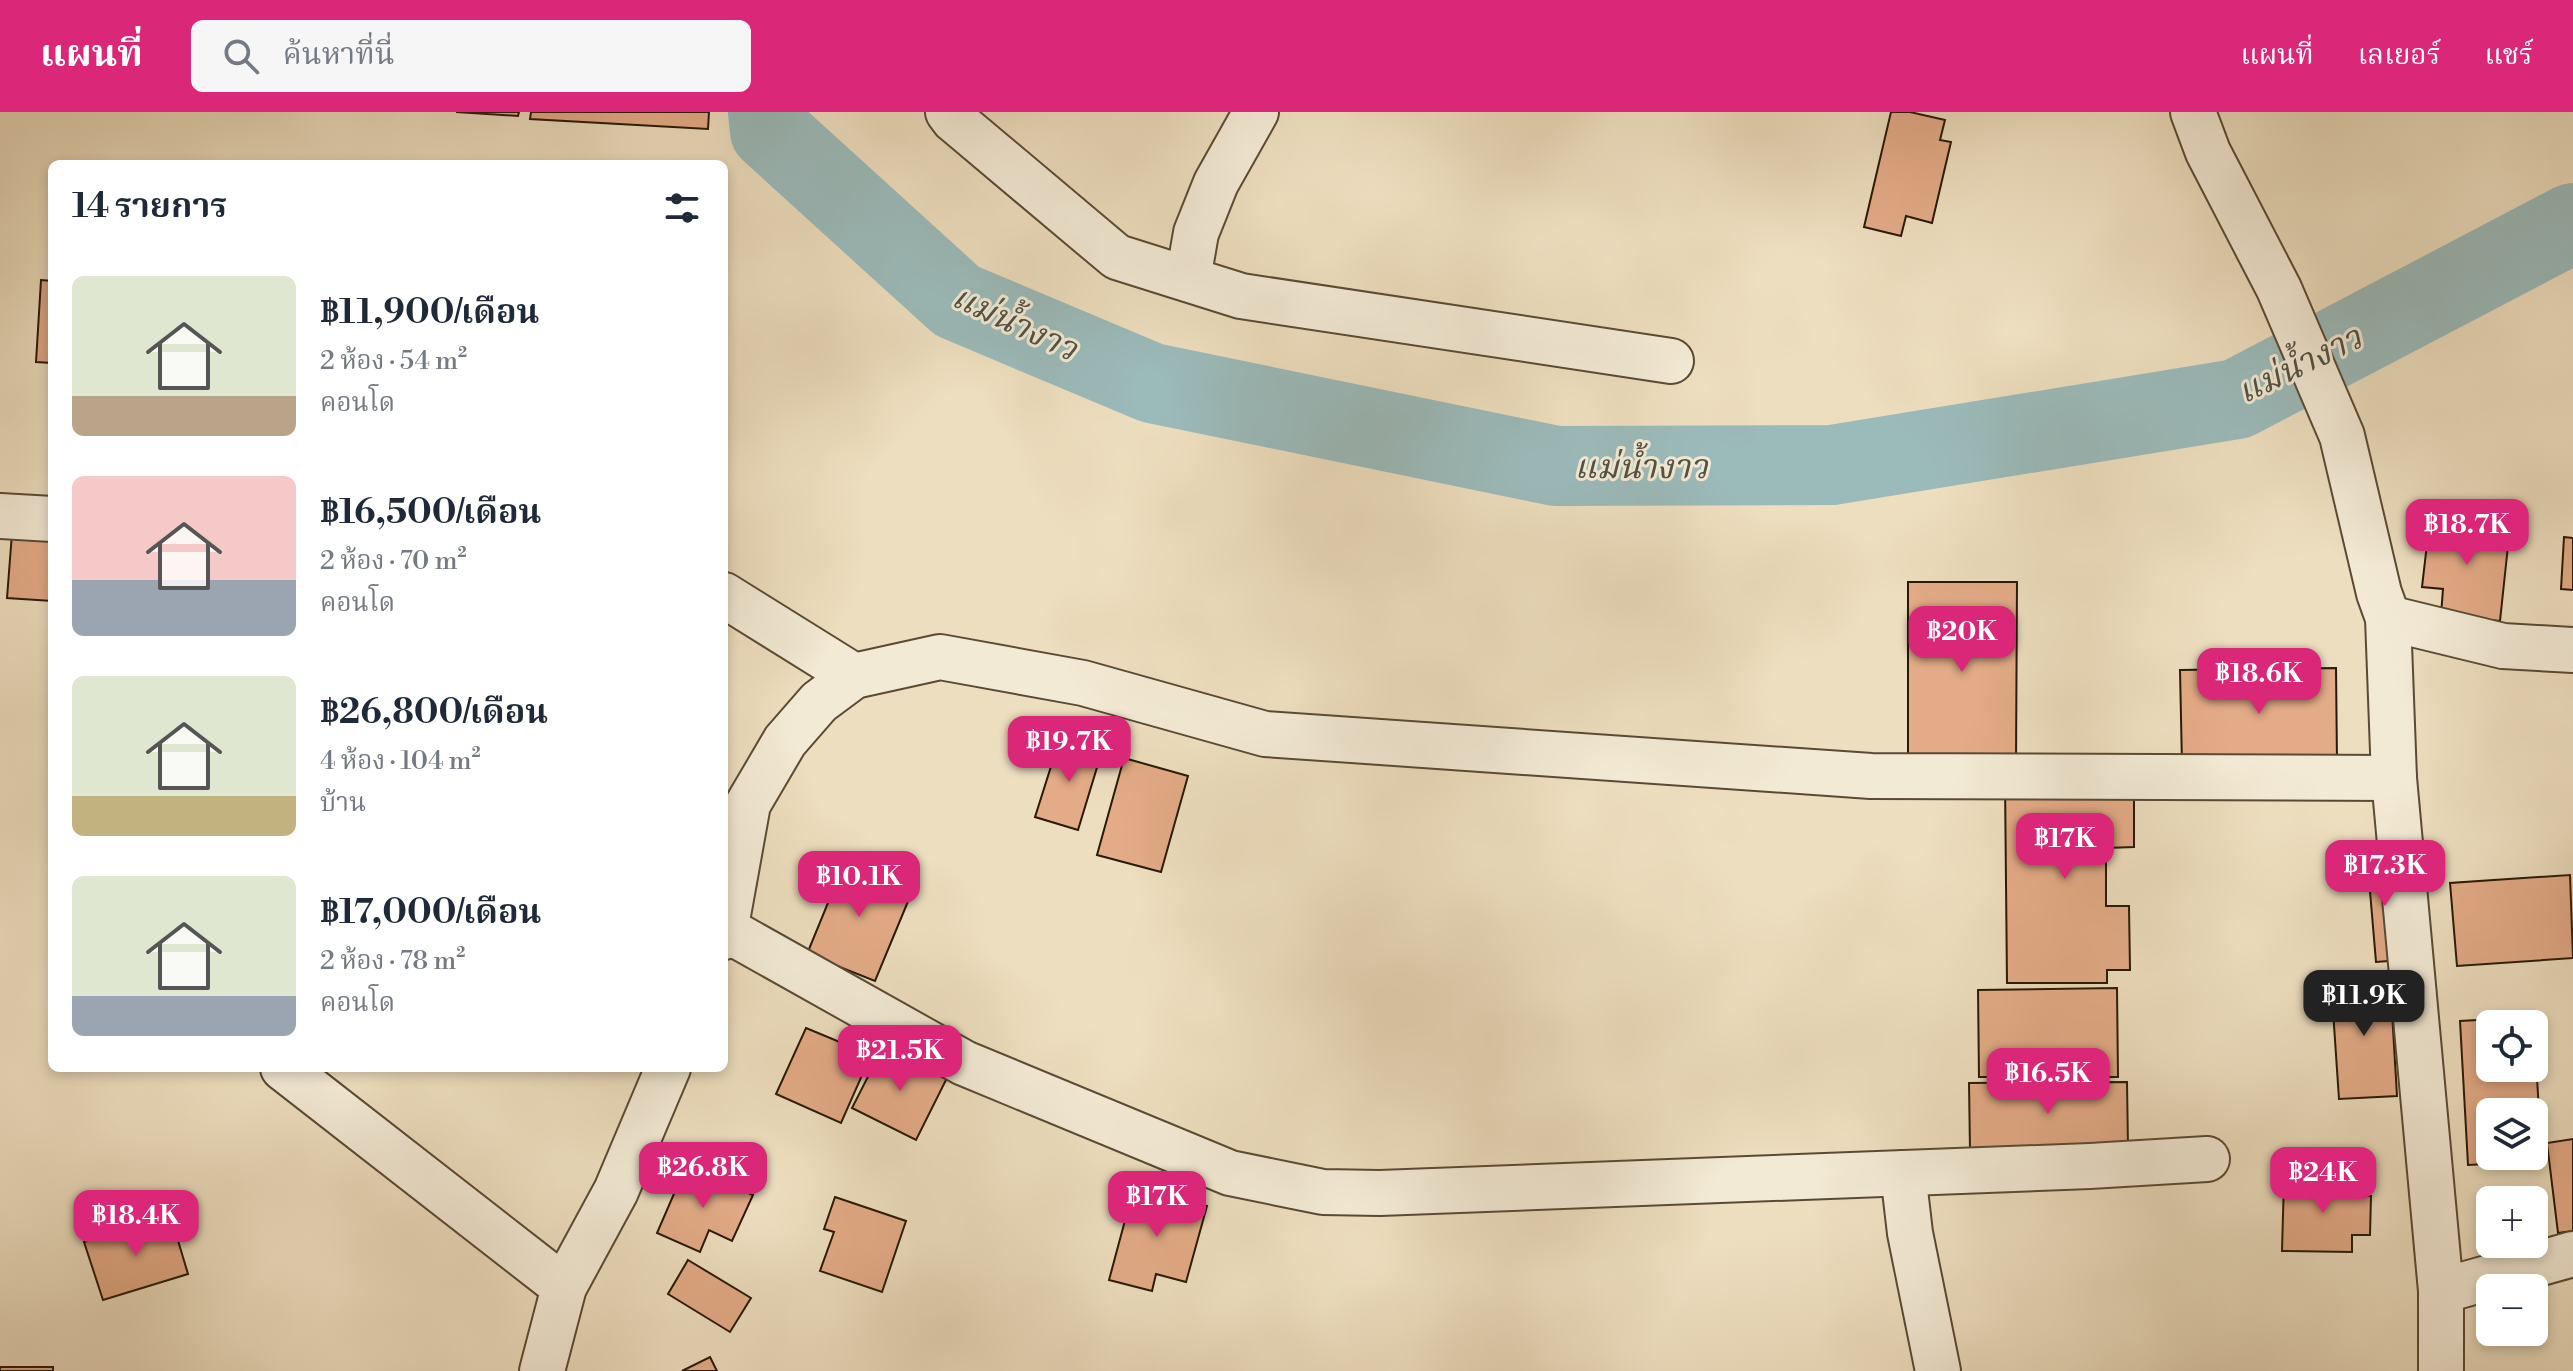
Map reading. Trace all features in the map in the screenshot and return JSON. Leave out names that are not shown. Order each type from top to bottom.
[{"type":"street","points":[[948,112],[1117,257],[1241,296],[1671,361]]},
{"type":"street","points":[[1188,279],[1196,233],[1216,183],[1256,112]]},
{"type":"street","points":[[2193,112],[2208,152],[2279,289],[2342,436],[2379,593],[2388,618],[2394,778],[2441,1291],[2441,1371]]},
{"type":"street","points":[[0,516],[48,519]]},
{"type":"street","points":[[728,597],[854,676]]},
{"type":"street","points":[[2388,618],[2503,646],[2573,650]]},
{"type":"street","points":[[728,917],[748,804],[785,741],[819,702],[854,676],[940,657],[1083,683],[1265,734],[1855,775],[2394,778]]},
{"type":"street","points":[[728,936],[964,1063],[1230,1173],[1323,1192],[1380,1193],[2207,1159]]},
{"type":"street","points":[[288,1072],[564,1287]]},
{"type":"street","points":[[542,1371],[564,1287],[616,1191],[666,1072]]},
{"type":"street","points":[[1903,1173],[1910,1233],[1938,1371]]},
{"type":"street","points":[[2441,1291],[2573,1254]]},
{"type":"building","points":[[456,112],[519,112],[518,116]]},
{"type":"building","points":[[531,112],[709,112],[708,129],[530,119]]},
{"type":"building","points":[[1891,112],[1910,112],[1945,120],[1940,140],[1951,142],[1932,223],[1906,216],[1901,236],[1864,227]]},
{"type":"building","points":[[41,280],[48,281],[48,363],[36,362]]},
{"type":"building","points":[[2430,518],[2510,527],[2500,621],[2441,615],[2443,589],[2422,587]]},
{"type":"building","points":[[12,533],[48,536],[48,601],[7,598]]},
{"type":"building","points":[[2564,537],[2573,538],[2573,590],[2561,589]]},
{"type":"building","points":[[1908,582],[2017,582],[2016,766],[1908,765]]},
{"type":"building","points":[[2336,668],[2337,762],[2182,765],[2180,670]]},
{"type":"building","points":[[1060,738],[1102,751],[1078,830],[1035,817]]},
{"type":"building","points":[[1124,758],[1188,776],[1161,872],[1097,855]]},
{"type":"building","points":[[2005,782],[2134,782],[2134,847],[2106,848],[2106,906],[2129,906],[2130,970],[2107,970],[2107,983],[2007,983]]},
{"type":"building","points":[[2393,853],[2402,960],[2376,962],[2367,856]]},
{"type":"building","points":[[848,854],[897,875],[890,892],[909,899],[875,981],[807,954]]},
{"type":"building","points":[[2570,875],[2573,958],[2457,966],[2450,883]]},
{"type":"building","points":[[2390,978],[2397,1096],[2339,1099],[2331,981]]},
{"type":"building","points":[[2117,988],[2118,1077],[1979,1077],[1978,990]]},
{"type":"building","points":[[2476,1020],[2476,1082],[2537,1082],[2538,1098],[2476,1098],[2476,1165],[2468,1165],[2460,1021]]},
{"type":"building","points":[[806,1028],[871,1055],[841,1123],[776,1094]]},
{"type":"building","points":[[883,1047],[947,1078],[916,1140],[852,1108]]},
{"type":"building","points":[[2127,1082],[2128,1148],[1970,1150],[1969,1083]]},
{"type":"building","points":[[2573,1139],[2573,1231],[2558,1233],[2548,1143]]},
{"type":"building","points":[[686,1166],[753,1195],[732,1241],[709,1230],[700,1252],[657,1233]]},
{"type":"building","points":[[2284,1179],[2355,1180],[2355,1196],[2371,1196],[2370,1235],[2352,1235],[2352,1252],[2282,1251]]},
{"type":"building","points":[[1134,1187],[1207,1206],[1186,1282],[1156,1274],[1152,1291],[1109,1280]]},
{"type":"building","points":[[835,1197],[906,1221],[882,1292],[820,1271],[834,1232],[824,1229]]},
{"type":"building","points":[[171,1217],[188,1274],[103,1300],[84,1242]]},
{"type":"building","points":[[688,1260],[751,1298],[730,1332],[668,1294]]},
{"type":"building","points":[[710,1357],[717,1371],[682,1371]]},
{"type":"building","points":[[0,1367],[53,1367],[53,1371],[0,1371]]},
{"type":"waterway","name":"แม่น้ำงาว","points":[[768,112],[770,131],[957,301],[1152,383],[1556,466],[1832,465],[2237,399],[2573,223]]}]
